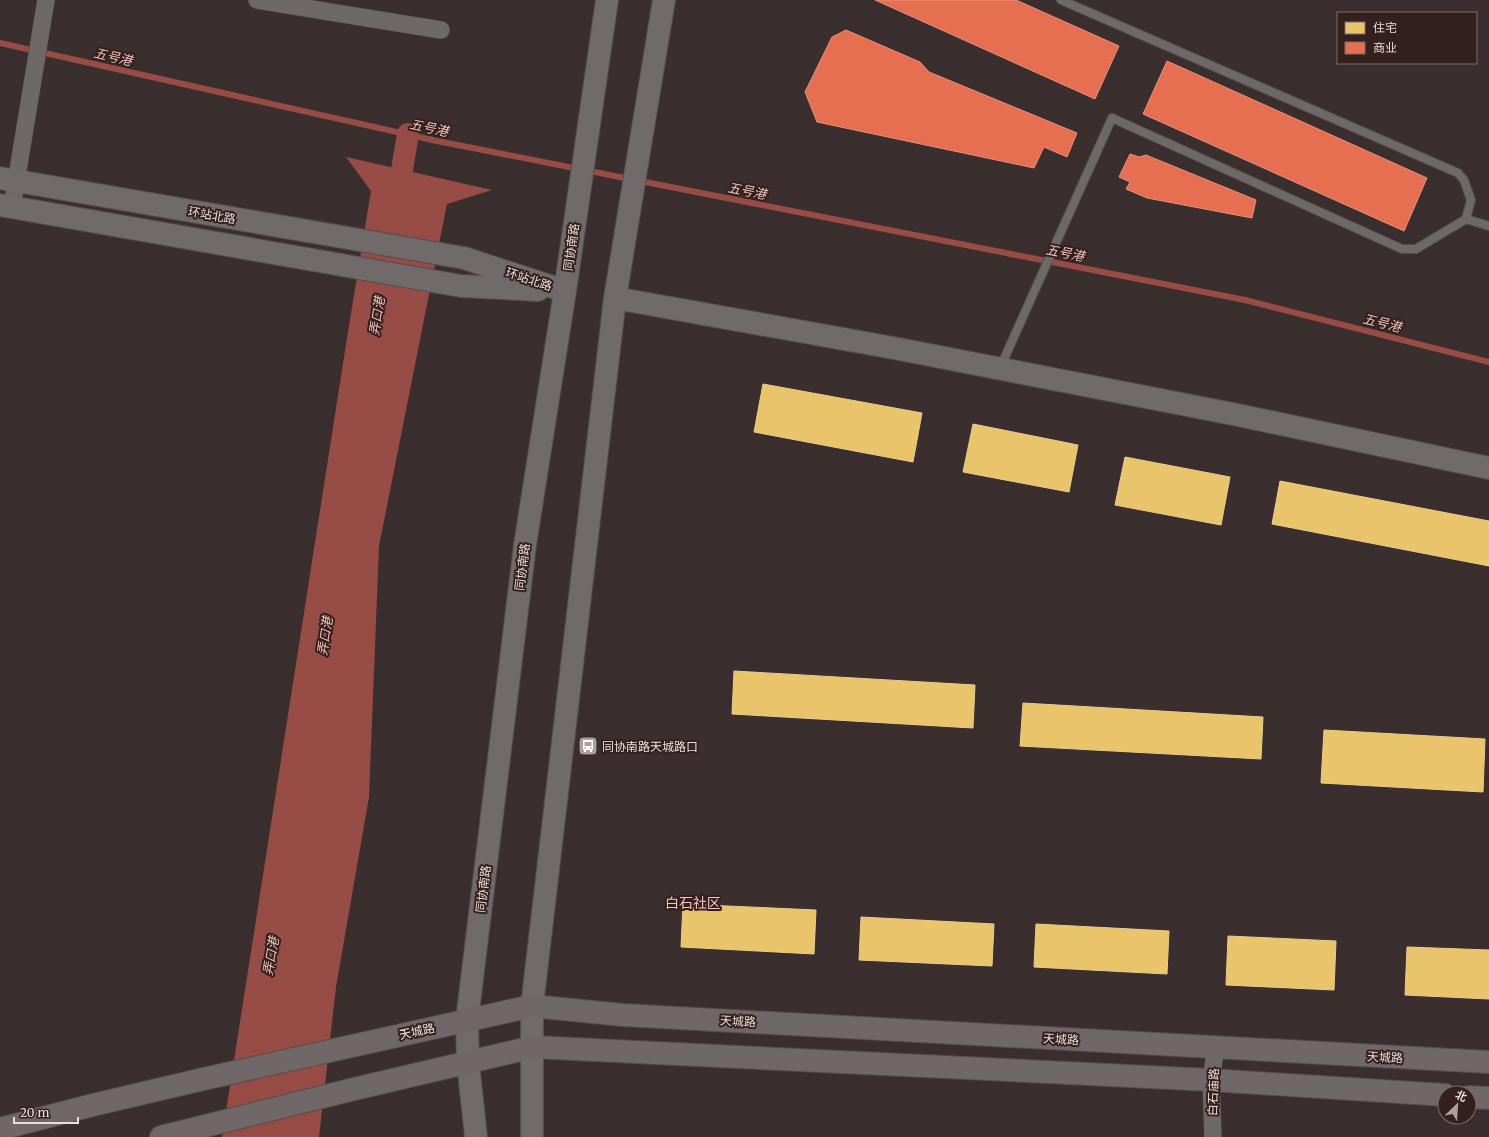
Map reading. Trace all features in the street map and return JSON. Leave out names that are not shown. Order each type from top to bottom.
[{"type":"main road","name":"同协南路","points":[[476,1137],[468,1063],[467,1020],[525,545],[565,291],[607,0]]},
{"type":"main road","points":[[532,1137],[532,1006],[616,298],[664,0]]},
{"type":"main road","name":"环站北路","points":[[8,180],[464,258],[565,291]]},
{"type":"main road","name":"环站北路","points":[[6,206],[461,286],[565,291]]},
{"type":"main road","points":[[616,298],[1000,368],[1238,414],[1489,468]]},
{"type":"main road","name":"天城路","points":[[0,1130],[93,1105],[200,1080],[532,1006],[623,1015],[1489,1062]]},
{"type":"main road","points":[[161,1137],[350,1090],[533,1047],[1211,1080],[1437,1094]]},
{"type":"main road","points":[[1477,1097],[1489,1098]]},
{"type":"street","points":[[6,206],[8,180],[20,154],[45,0]]},
{"type":"street","points":[[257,0],[441,30]]},
{"type":"street","name":"白石庙路","points":[[1213,1137],[1211,1080],[1216,1047]]},
{"type":"lane","points":[[1000,368],[1056,240],[1112,118],[1402,249],[1416,249],[1466,219],[1470,200],[1464,180],[1458,173],[1061,0]]},
{"type":"lane","points":[[1466,219],[1489,226]]},
{"type":"water","points":[[346,157],[492,190],[447,204],[379,546],[369,797],[336,987],[319,1137],[222,1137],[371,191]]},
{"type":"building: 住宅","points":[[763,384],[922,413],[913,462],[754,432]]},
{"type":"building: 住宅","points":[[973,424],[1078,445],[1069,492],[963,472]]},
{"type":"building: 住宅","points":[[1125,457],[1230,477],[1221,525],[1115,505]]},
{"type":"building: 住宅","points":[[1280,481],[1489,521],[1489,566],[1272,524]]},
{"type":"building: 住宅","points":[[734,671],[975,685],[973,728],[732,714]]},
{"type":"building: 住宅","points":[[1023,703],[1263,717],[1261,759],[1020,746]]},
{"type":"building: 住宅","points":[[1324,730],[1485,739],[1483,792],[1321,783]]},
{"type":"building: 住宅","points":[[683,904],[816,910],[814,954],[681,947]]},
{"type":"building: 住宅","points":[[861,917],[994,924],[992,966],[859,960]]},
{"type":"building: 住宅","points":[[1036,924],[1169,931],[1167,974],[1034,967]]},
{"type":"building: 住宅","points":[[1228,936],[1336,941],[1334,990],[1226,985]]},
{"type":"building: 住宅","points":[[1407,947],[1489,950],[1489,999],[1405,995]]},
{"type":"building: 商业","points":[[875,0],[1016,0],[1119,46],[1095,99]]},
{"type":"building: 商业","points":[[846,30],[920,62],[929,72],[1077,133],[1067,157],[1044,147],[1034,168],[817,122],[805,92],[832,37]]},
{"type":"building: 商业","points":[[1167,61],[1427,178],[1404,231],[1143,114]]},
{"type":"building: 商业","points":[[1130,154],[1139,157],[1146,155],[1256,200],[1252,218],[1147,198],[1126,189],[1130,182],[1119,177]]},
{"type":"waterway","name":"五号港","points":[[0,43],[437,141],[1245,300],[1489,362]]},
{"type":"waterway","name":"弄口港","points":[[397,199],[408,134]]},
{"type":"place","name":"同协南路天城路口","points":[[588,746]]},
{"type":"district","name":"白石社区","points":[[693,903]]}]
